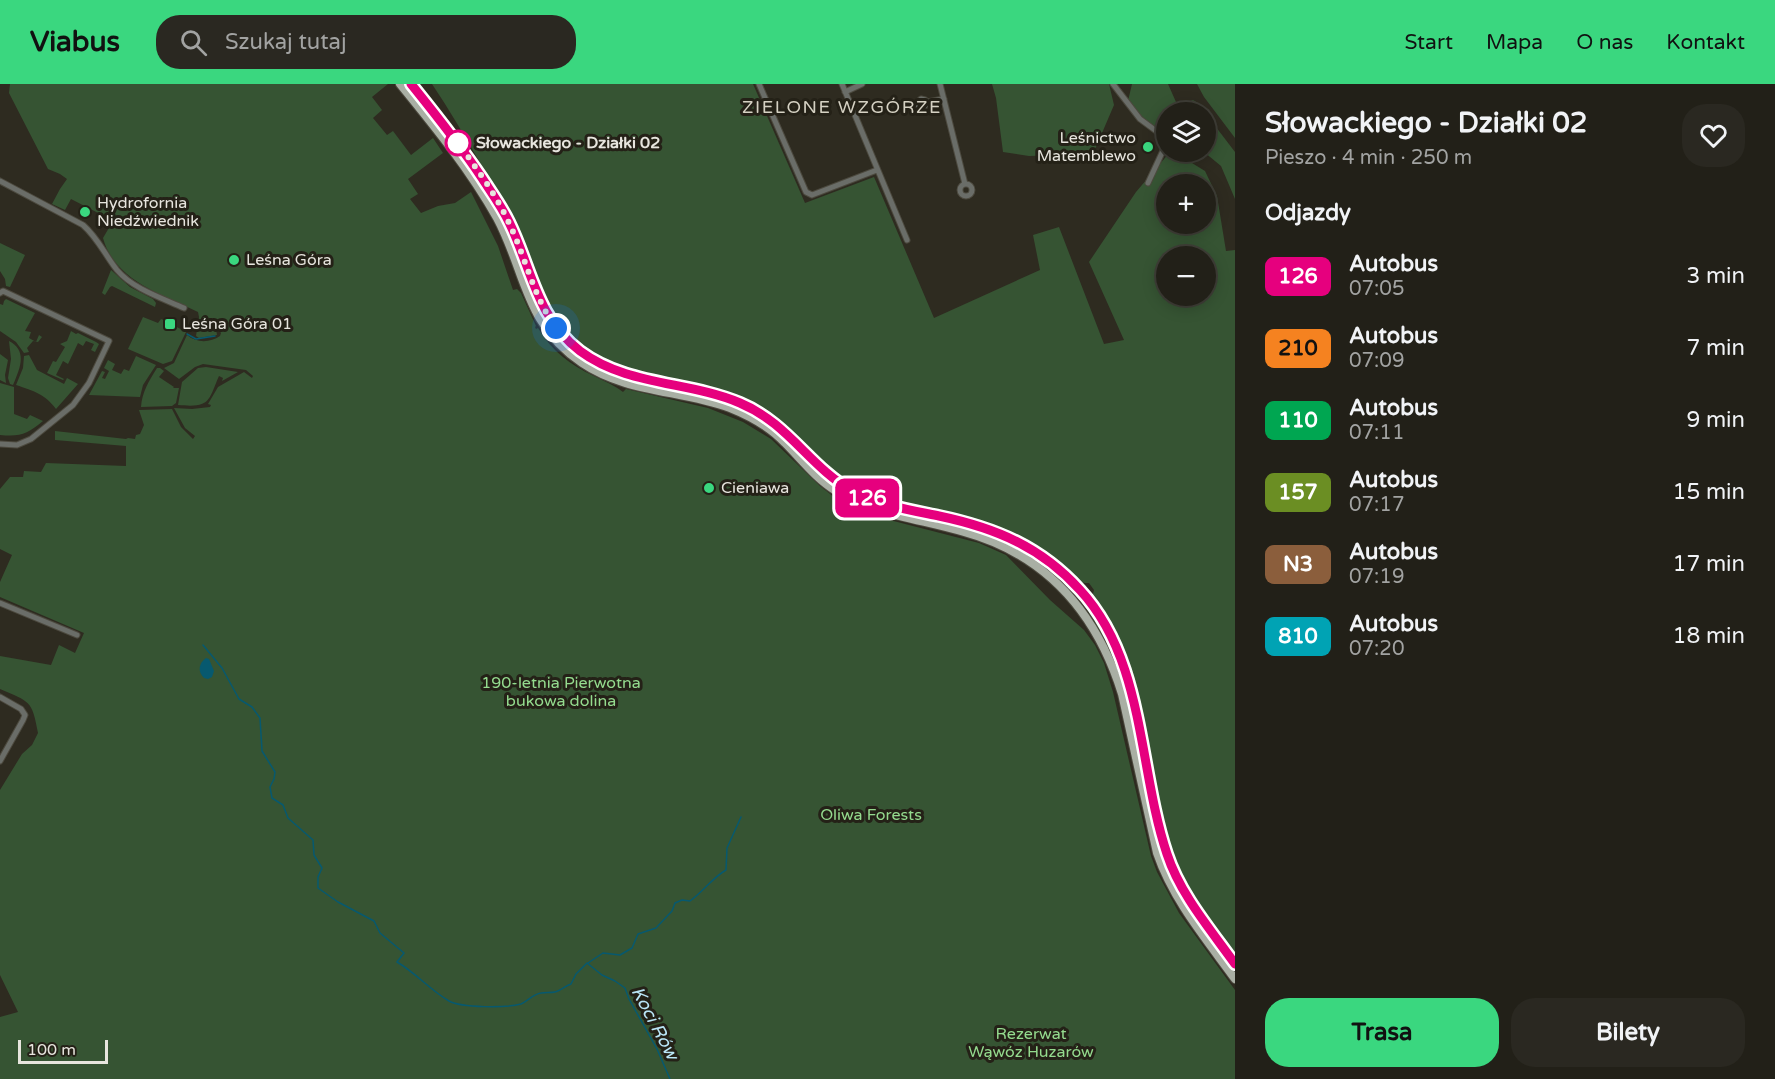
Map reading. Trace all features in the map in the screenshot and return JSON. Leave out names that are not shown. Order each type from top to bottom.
[{"type":"main road","points":[[400,84],[444,140],[485,199],[505,235],[533,307],[552,337],[570,354],[595,371],[618,381],[707,401],[743,414],[770,430],[832,489],[878,511],[966,532],[995,543],[1041,570],[1073,600],[1096,632],[1114,670],[1122,694],[1162,869],[1181,903],[1231,963]]},
{"type":"main road","points":[[411,84],[451,134],[494,196],[509,222],[533,285],[548,316],[566,339],[580,351],[628,375],[704,391],[742,403],[782,428],[817,465],[852,491],[888,505],[965,522],[1003,535],[1053,564],[1082,592],[1106,627],[1123,667],[1131,694],[1161,834],[1174,872],[1231,963],[1235,979]]},
{"type":"street","points":[[759,84],[809,195],[877,170]]},
{"type":"street","points":[[842,84],[907,240]]},
{"type":"street","points":[[845,92],[862,84]]},
{"type":"street","points":[[940,84],[964,184]]},
{"type":"street","points":[[1113,84],[1140,119],[1156,132]]},
{"type":"street","points":[[927,102],[944,99]]},
{"type":"street","points":[[1148,183],[1158,162]]},
{"type":"street","points":[[0,181],[83,225],[93,234],[117,270],[126,279],[184,308]]},
{"type":"street","points":[[0,293],[3,291],[110,341],[89,383],[73,405],[32,439],[17,445],[0,444]]},
{"type":"street","points":[[0,603],[77,635]]},
{"type":"street","points":[[0,697],[21,709],[25,715],[0,761]]},
{"type":"green space","name":"Oliwa Forests","points":[[10,84],[388,84],[372,97],[382,110],[373,118],[387,135],[393,131],[411,155],[433,138],[443,153],[408,179],[418,194],[410,199],[421,213],[438,206],[455,203],[471,192],[498,246],[513,290],[517,289],[521,293],[536,329],[538,328],[549,344],[569,362],[623,392],[626,389],[708,408],[743,422],[771,439],[834,497],[857,510],[979,543],[1006,555],[1050,600],[1084,630],[1104,663],[1113,692],[1151,856],[1157,872],[1179,913],[1235,990],[1235,1079],[0,1079],[0,1017],[18,1012],[0,975],[0,790],[38,733],[34,714],[28,704],[0,689],[0,656],[51,665],[59,645],[75,653],[84,633],[0,597],[0,582],[12,555],[0,549],[0,489],[10,477],[23,477],[24,471],[41,472],[46,463],[126,466],[126,446],[55,440],[55,431],[135,439],[144,425],[139,410],[172,409],[181,427],[193,439],[195,436],[185,428],[174,408],[210,407],[211,405],[208,404],[218,387],[244,372],[252,378],[253,376],[246,370],[203,364],[179,379],[164,368],[174,363],[187,335],[195,340],[208,341],[220,336],[221,333],[216,329],[217,335],[199,338],[196,336],[198,312],[155,292],[118,265],[109,253],[103,238],[113,221],[107,215],[104,216],[71,199],[65,210],[52,204],[67,179],[48,169],[9,93]]},
{"type":"green space","points":[[432,84],[753,84],[805,203],[874,177],[934,318],[1040,270],[1033,235],[1059,227],[1104,344],[1124,340],[1089,262],[1136,192],[1162,162],[1190,162],[1205,171],[1206,174],[1156,174],[1156,234],[1216,234],[1216,194],[1226,251],[1235,250],[1235,956],[1197,903],[1168,844],[1128,669],[1114,635],[1094,601],[1094,590],[1089,583],[1078,581],[1042,551],[1007,531],[971,519],[869,495],[853,487],[841,479],[776,418],[741,398],[640,373],[592,354],[571,337],[550,311],[536,282],[513,220]]},
{"type":"green space","points":[[992,84],[1109,84],[1114,105],[1093,154],[1029,156],[1003,152]]},
{"type":"green space","points":[[1132,84],[1168,84],[1176,102],[1156,102],[1155,128],[1128,101]]},
{"type":"green space","points":[[1197,84],[1235,84],[1235,138],[1216,113],[1216,102],[1208,102]]},
{"type":"green space","points":[[437,122],[500,213],[512,238],[535,299],[548,322],[612,373],[721,400],[743,408],[764,419],[834,484],[986,532],[1031,553],[1074,589],[1039,561],[1011,546],[968,529],[893,512],[854,498],[826,480],[763,420],[630,381],[604,371],[571,350],[548,325],[531,295],[507,230]]},
{"type":"green space","points":[[1216,127],[1235,152],[1235,199],[1221,166],[1216,162]]},
{"type":"green space","points":[[0,243],[25,255],[10,287],[6,286],[0,271]]},
{"type":"green space","points":[[111,270],[130,287],[153,299],[156,303],[155,307],[112,286],[105,295],[102,293]]},
{"type":"green space","points":[[6,299],[35,313],[25,331],[31,332],[29,338],[35,341],[27,348],[29,352],[24,353],[16,342],[0,331],[0,304],[3,305]]},
{"type":"green space","points":[[143,317],[158,323],[161,319],[186,332],[172,361],[163,364],[128,349]]},
{"type":"green space","points":[[71,331],[99,344],[95,352],[91,350],[94,344],[86,341],[83,346],[78,343],[68,364],[63,361],[56,375],[63,380],[47,373],[53,361],[56,362],[65,347],[60,344],[67,341]]},
{"type":"green space","points":[[9,341],[19,350],[21,360],[13,385],[10,384],[8,378],[11,359]]},
{"type":"green space","points":[[0,354],[8,360],[6,383],[0,380]]},
{"type":"green space","points":[[29,355],[37,370],[64,384],[67,378],[78,384],[56,409],[43,396],[16,385],[23,368],[24,356]]},
{"type":"green space","points":[[136,356],[156,365],[143,385],[140,397],[89,395],[102,371],[105,372],[102,378],[105,379],[109,371],[104,368],[108,360],[115,364],[112,370],[121,374],[124,369],[129,371]]},
{"type":"green space","points":[[157,368],[164,371],[159,377],[173,388],[179,388],[176,403],[172,406],[141,407],[144,391]]},
{"type":"green space","points":[[198,368],[238,372],[222,381],[223,378],[219,376],[210,397],[203,404],[178,405],[182,382]]},
{"type":"green space","points":[[0,383],[14,387],[14,414],[27,419],[30,415],[43,421],[23,434],[0,435]]},
{"type":"green space","points":[[1087,604],[1115,654],[1124,680],[1155,823],[1204,926],[1235,970],[1235,974],[1172,880],[1160,849],[1126,695],[1108,649],[1085,606]]},
{"type":"water","points":[[206,658],[209,659],[214,671],[212,677],[208,679],[204,678],[200,670],[200,665]]},
{"type":"waterway","points":[[187,334],[196,339],[215,336]]},
{"type":"waterway","name":"Koci Rów","points":[[203,645],[222,668],[239,699],[252,707],[260,718],[262,751],[275,772],[270,787],[272,798],[283,805],[288,818],[313,840],[314,855],[322,868],[318,877],[318,888],[338,902],[374,921],[380,933],[404,953],[397,962],[449,1001],[484,1007],[521,1004],[538,994],[557,991],[571,984],[576,974],[587,963],[625,988],[670,1079]]},
{"type":"waterway","points":[[588,963],[603,953],[620,955],[632,948],[638,934],[656,928],[672,911],[675,903],[682,900],[690,901],[726,870],[727,848],[741,817]]},
{"type":"bus line","name":"126","points":[[411,84],[451,134],[494,196],[509,222],[533,285],[548,316],[566,339],[580,351],[622,373],[704,391],[742,403],[782,428],[817,465],[852,491],[888,505],[965,522],[1013,539],[1053,564],[1082,592],[1106,627],[1123,667],[1166,853],[1183,889],[1235,964]]},
{"type":"place","name":"Słowackiego - Działki 02","points":[[458,143]]},
{"type":"place","name":"Leśnictwo Matemblewo","points":[[1148,147]]},
{"type":"place","name":"Hydrofornia Niedźwiednik","points":[[85,212]]},
{"type":"place","name":"Leśna Góra","points":[[234,260]]},
{"type":"place","name":"Leśna Góra 01","points":[[170,324]]},
{"type":"place","name":"Cieniawa","points":[[709,488]]},
{"type":"district","name":"ZIELONE WZGÓRZE","points":[[842,107]]},
{"type":"route","points":[[458,143],[454,137],[509,222],[533,285],[556,328]]},
{"type":"park label","name":"190-letnia Pierwotna bukowa dolina","points":[[561,692]]},
{"type":"park label","name":"Rezerwat Wąwóz Huzarów","points":[[1031,1043]]}]
